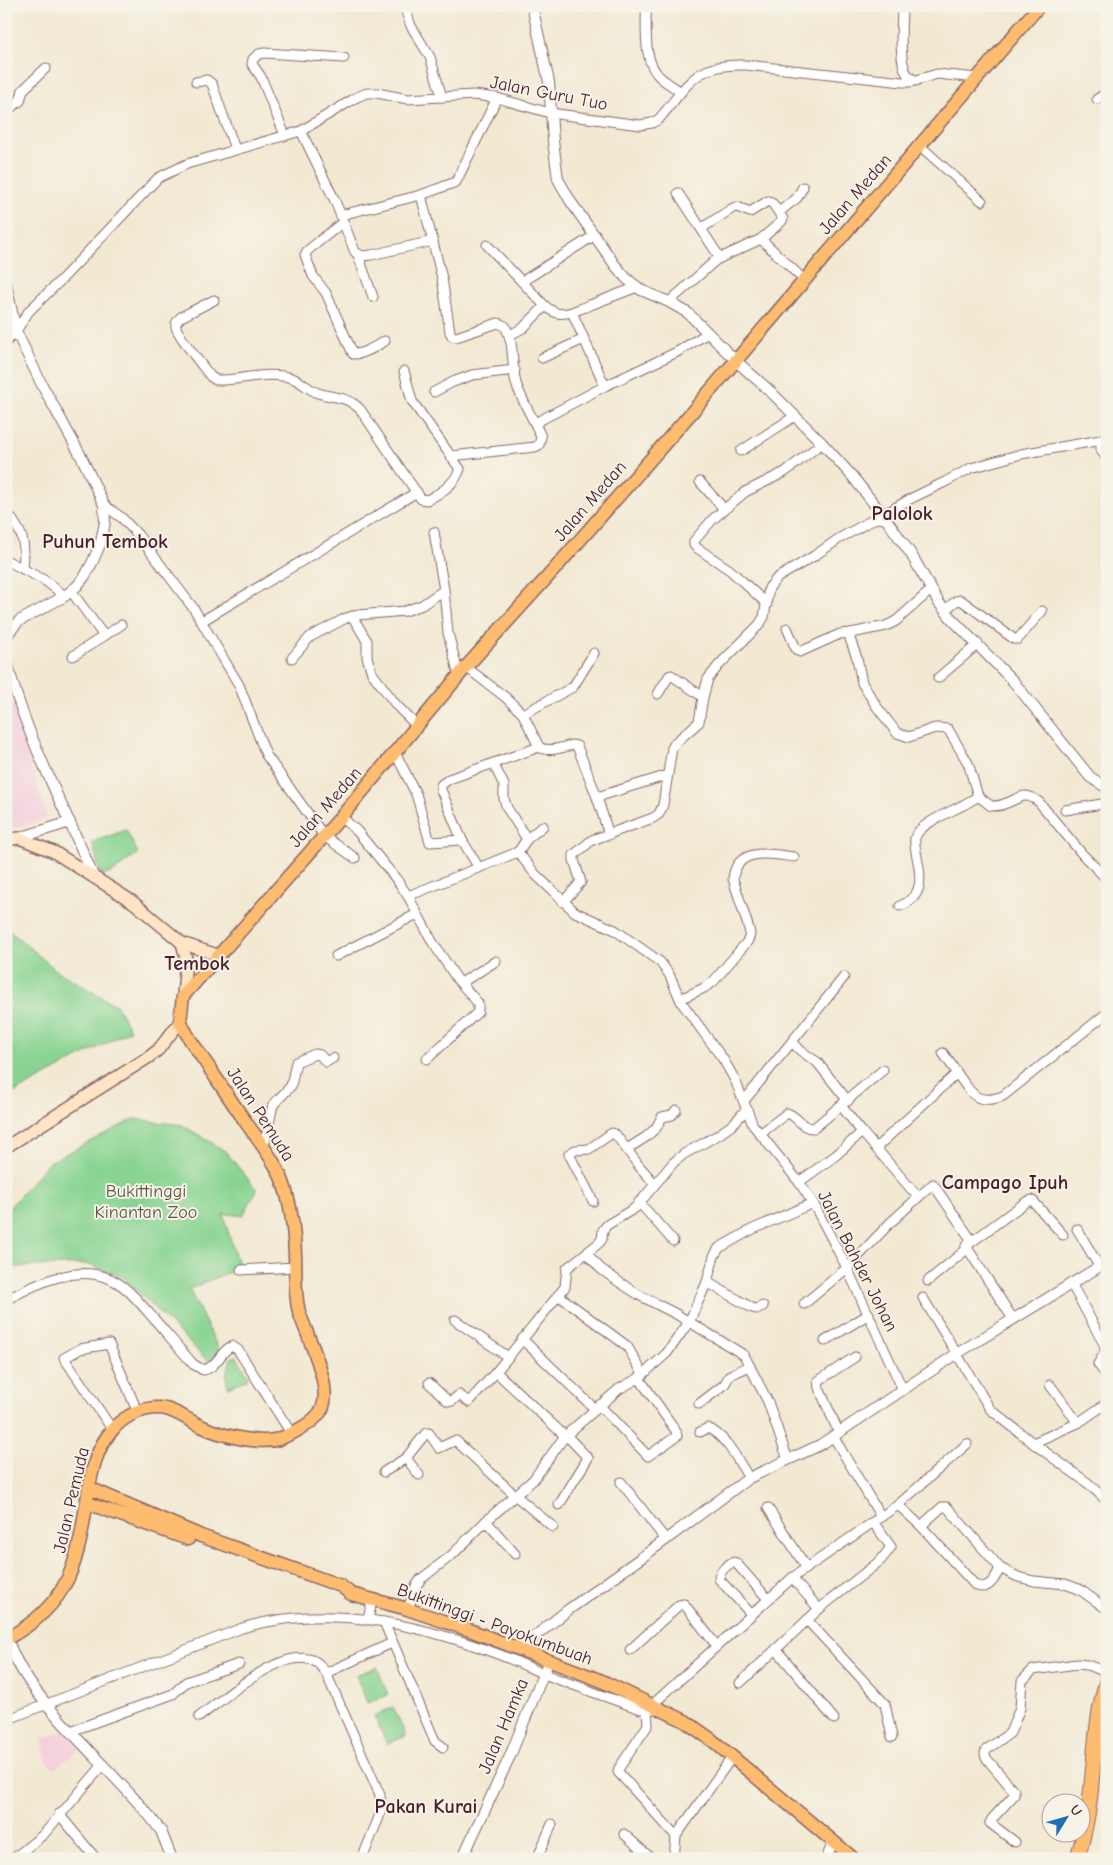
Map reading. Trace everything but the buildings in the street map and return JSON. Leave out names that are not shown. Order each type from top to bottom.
[{"type":"highway","points":[[1077,1859],[1090,1799],[1098,1718],[1107,1679]]},
{"type":"main road","name":"Jalan Medan","points":[[183,996],[341,817],[462,672],[584,536],[1038,6]]},
{"type":"main road","points":[[6,840],[19,838],[54,852],[133,902],[182,943],[220,956]]},
{"type":"main road","points":[[6,1146],[158,1050],[180,1022],[186,958],[182,943]]},
{"type":"main road","name":"Jalan Pemuda","points":[[6,1639],[40,1617],[61,1593],[72,1572],[77,1556],[96,1457],[112,1429],[120,1421],[148,1409],[164,1408],[204,1428],[225,1435],[264,1442],[278,1439],[291,1433],[312,1421],[322,1410],[324,1400],[322,1376],[296,1298],[296,1268],[289,1201],[282,1179],[264,1146],[191,1041],[180,1022]]},
{"type":"main road","name":"Bukittinggi - Payokumbuah","points":[[89,1488],[201,1536],[341,1586],[352,1594],[467,1629],[602,1681],[653,1708],[685,1721],[732,1757],[854,1859]]},
{"type":"main road","points":[[87,1503],[338,1592],[352,1594]]},
{"type":"street","points":[[404,6],[411,26],[430,57],[442,97]]},
{"type":"street","points":[[532,6],[549,82],[550,113],[558,179],[571,202],[614,265],[637,287],[670,302],[688,313],[735,360],[771,392],[822,444],[852,476],[884,517],[911,554],[931,590],[945,610],[1014,681],[1090,777],[1107,788]]},
{"type":"street","points":[[646,6],[650,61],[660,78],[681,92]]},
{"type":"street","points":[[902,6],[904,69],[910,78],[916,81]]},
{"type":"street","points":[[285,135],[261,77],[252,64],[253,59],[259,54],[264,53],[344,58]]},
{"type":"street","name":"Jalan Guru Tuo","points":[[6,342],[29,311],[158,178],[187,164],[301,131],[367,93],[377,92],[408,99],[474,95],[496,98],[550,113],[647,125],[658,119],[688,83],[702,72],[722,65],[903,82],[916,81],[937,74],[977,78]]},
{"type":"street","points":[[6,111],[18,103],[23,90],[46,68]]},
{"type":"street","points":[[196,82],[207,80],[212,84],[235,149]]},
{"type":"street","points":[[1096,99],[1107,93]]},
{"type":"street","points":[[385,341],[356,355],[352,352],[326,293],[313,276],[306,255],[307,251],[342,219],[454,184],[459,179],[496,98]]},
{"type":"street","points":[[301,131],[342,219],[352,246],[358,255],[373,297]]},
{"type":"street","points":[[919,145],[982,201]]},
{"type":"street","points":[[779,212],[797,198],[803,187]]},
{"type":"street","points":[[678,193],[720,258]]},
{"type":"street","points":[[421,195],[452,336],[498,324],[504,326],[510,335],[516,381],[521,396],[541,437],[539,445],[535,447],[451,456]]},
{"type":"street","points":[[670,302],[720,258],[761,239],[782,222],[783,218],[773,204],[768,202],[750,212],[737,207],[702,228]]},
{"type":"street","points":[[523,281],[595,235]]},
{"type":"street","points":[[761,239],[804,280]]},
{"type":"street","points":[[358,255],[371,255],[432,241]]},
{"type":"street","points":[[487,245],[554,314],[572,312],[637,287]]},
{"type":"street","points":[[6,284],[16,331],[42,385],[82,458],[104,505],[105,522],[96,555],[85,576],[68,593],[19,621],[6,638]]},
{"type":"street","points":[[214,300],[181,317],[176,325],[181,336],[211,377],[216,380],[223,380],[268,375],[286,376],[293,378],[316,392],[351,401],[360,410],[421,499],[427,500],[437,495],[458,478],[460,469],[412,401],[404,371]]},
{"type":"street","points":[[510,335],[523,328],[545,306]]},
{"type":"street","points":[[572,312],[605,386]]},
{"type":"street","points":[[535,422],[677,352],[708,333]]},
{"type":"street","points":[[542,358],[584,339]]},
{"type":"street","points":[[434,392],[472,374],[515,370]]},
{"type":"street","points":[[740,451],[795,416]]},
{"type":"street","points":[[563,902],[581,882],[574,855],[592,840],[654,818],[659,814],[663,805],[672,748],[675,743],[699,722],[703,697],[712,673],[748,634],[759,625],[764,617],[769,588],[777,578],[840,538],[876,518],[884,517],[910,499],[971,468],[1022,454],[1104,439],[1101,450],[1107,459]]},
{"type":"street","points":[[766,604],[730,570],[694,545],[694,541],[724,509],[746,492],[785,472],[822,444]]},
{"type":"street","points":[[700,482],[724,509]]},
{"type":"street","points":[[202,621],[416,492]]},
{"type":"street","points":[[104,505],[122,518],[138,535],[183,593],[202,621],[239,685],[266,755],[324,836],[355,858]]},
{"type":"street","points":[[6,511],[14,521],[25,542],[23,569]]},
{"type":"street","points":[[434,532],[444,590],[448,633],[462,672],[505,697],[523,714],[539,747],[543,750],[577,746],[597,796],[609,835]]},
{"type":"street","points":[[6,560],[68,593],[104,636]]},
{"type":"street","points":[[292,658],[310,637],[352,616],[406,611],[422,605],[444,590]]},
{"type":"street","points":[[787,628],[796,649],[800,652],[840,634],[886,626],[896,621],[931,590]]},
{"type":"street","points":[[945,610],[956,601],[961,600],[1018,639],[1042,611]]},
{"type":"street","points":[[352,616],[367,641],[366,657],[372,673],[397,706],[417,726]]},
{"type":"street","points":[[73,656],[121,625]]},
{"type":"street","points":[[851,633],[850,639],[862,683],[897,733],[909,737],[935,728],[948,729],[968,763],[978,796],[991,806],[1003,805],[1022,796],[1030,796],[1039,802],[1083,855],[1107,879]]},
{"type":"street","points":[[938,678],[978,644]]},
{"type":"street","points":[[523,714],[573,686],[594,653]]},
{"type":"street","points":[[6,657],[44,767],[94,878]]},
{"type":"street","points":[[658,694],[671,675],[703,697]]},
{"type":"street","points":[[479,868],[462,840],[441,790],[441,785],[448,779],[539,747]]},
{"type":"street","points":[[395,752],[416,794],[430,842],[462,840]]},
{"type":"street","points":[[493,763],[504,785],[504,798],[507,808],[526,839]]},
{"type":"street","points":[[597,796],[668,775]]},
{"type":"street","points":[[900,906],[914,898],[919,888],[921,877],[915,845],[917,833],[926,824],[978,796]]},
{"type":"street","points":[[1065,810],[1102,804],[1107,801]]},
{"type":"street","points":[[341,817],[369,844],[408,896],[433,943],[461,983],[478,1003],[478,1012],[427,1059]]},
{"type":"street","points":[[19,838],[70,822]]},
{"type":"street","points":[[408,896],[518,852],[526,839],[543,826]]},
{"type":"street","name":"Jalan Bahder Johan","points":[[518,852],[536,874],[575,912],[614,930],[660,962],[669,974],[680,999],[723,1059],[735,1080],[753,1125],[799,1182],[813,1203],[847,1268],[904,1390]]},
{"type":"street","points":[[680,999],[713,982],[747,942],[750,935],[749,929],[733,879],[734,871],[738,864],[756,854],[766,853],[794,857]]},
{"type":"street","points":[[336,956],[417,914]]},
{"type":"street","points":[[461,983],[496,961]]},
{"type":"street","points":[[429,1383],[450,1402],[459,1395],[469,1402],[496,1372],[565,1287],[567,1268],[602,1240],[605,1226],[635,1208],[653,1181],[674,1162],[732,1125],[792,1042],[844,977]]},
{"type":"street","points":[[943,1053],[969,1090],[985,1101],[1003,1096],[1107,1014]]},
{"type":"street","points":[[792,1042],[817,1062],[862,1132],[877,1147],[918,1197]]},
{"type":"street","points":[[264,1146],[272,1105],[291,1086],[295,1064],[315,1054],[326,1062],[334,1058]]},
{"type":"street","points":[[760,1134],[787,1113],[792,1114],[805,1127],[814,1128],[845,1104],[883,1070]]},
{"type":"street","points":[[877,1147],[957,1073]]},
{"type":"street","points":[[626,1149],[646,1137],[656,1128],[662,1117],[672,1115],[676,1110]]},
{"type":"street","points":[[799,1182],[835,1156],[862,1132]]},
{"type":"street","points":[[593,1201],[569,1154],[575,1150],[589,1149],[612,1133],[616,1135],[639,1166],[653,1181]]},
{"type":"street","points":[[804,1304],[847,1268],[933,1184],[972,1241]]},
{"type":"street","points":[[928,1281],[967,1249],[966,1246],[972,1241],[1026,1202],[1032,1200],[1063,1235]]},
{"type":"street","points":[[639,1202],[673,1241]]},
{"type":"street","points":[[399,1624],[421,1579],[452,1555],[486,1521],[536,1477],[566,1436],[597,1407],[619,1389],[641,1376],[667,1353],[689,1322],[707,1282],[714,1256],[719,1248],[750,1230],[813,1203]]},
{"type":"street","points":[[519,1649],[568,1610],[666,1540],[748,1478],[820,1445],[958,1353],[1103,1264],[1077,1228]]},
{"type":"street","points":[[967,1249],[1013,1319]]},
{"type":"street","points":[[586,1253],[601,1269],[619,1282],[740,1352],[746,1358],[768,1402],[788,1460]]},
{"type":"street","points":[[241,1270],[296,1268]]},
{"type":"street","points":[[6,1300],[44,1282],[62,1276],[94,1274],[107,1277],[129,1291],[193,1364],[203,1370],[216,1364],[226,1349],[232,1346],[238,1350],[291,1433]]},
{"type":"street","points":[[707,1282],[752,1308],[756,1309],[763,1306]]},
{"type":"street","points":[[1071,1283],[1103,1334],[1105,1353],[1098,1364],[1107,1376]]},
{"type":"street","points":[[522,1339],[648,1456],[673,1440],[677,1434],[641,1376],[627,1346],[558,1295]]},
{"type":"street","points":[[923,1298],[958,1353],[990,1409],[1089,1484],[1107,1501]]},
{"type":"street","points":[[825,1341],[869,1314]]},
{"type":"street","points":[[455,1320],[508,1357]]},
{"type":"street","points":[[112,1429],[64,1358],[80,1349],[108,1344],[138,1412]]},
{"type":"street","points":[[740,1683],[819,1609],[881,1560],[891,1547],[836,1434],[819,1388],[818,1381],[855,1357]]},
{"type":"street","points":[[699,1404],[724,1385],[730,1375],[750,1366]]},
{"type":"street","points":[[496,1372],[588,1458],[559,1505]]},
{"type":"street","points":[[1050,1385],[1078,1423]]},
{"type":"street","points":[[1033,1443],[1078,1423],[1107,1403]]},
{"type":"street","points":[[700,1432],[708,1428],[713,1430],[727,1444],[748,1478]]},
{"type":"street","points":[[384,1472],[406,1458],[426,1433],[429,1433],[439,1448],[454,1440],[552,1527]]},
{"type":"street","points":[[676,1836],[618,1772],[648,1725],[653,1708],[716,1645],[792,1578],[898,1505],[967,1444]]},
{"type":"street","points":[[406,1458],[419,1475]]},
{"type":"street","points":[[621,1482],[666,1540]]},
{"type":"street","points":[[898,1505],[921,1526],[975,1585],[985,1587],[993,1582],[1000,1568]]},
{"type":"street","points":[[921,1526],[942,1507],[947,1507],[1000,1568],[1018,1578],[1065,1584],[1079,1589],[1107,1609]]},
{"type":"street","points":[[768,1508],[806,1567]]},
{"type":"street","points":[[486,1521],[515,1554]]},
{"type":"street","points":[[750,1614],[719,1579],[721,1573],[728,1565],[734,1562],[768,1599]]},
{"type":"street","points":[[792,1578],[819,1609]]},
{"type":"street","points":[[368,1620],[372,1600]]},
{"type":"street","points":[[630,1650],[679,1605],[684,1604],[716,1645]]},
{"type":"street","points":[[6,1720],[242,1628],[262,1622],[328,1617],[399,1624],[453,1638],[608,1698],[653,1708]]},
{"type":"street","points":[[807,1620],[885,1704],[892,1737]]},
{"type":"street","points":[[384,1622],[436,1741],[443,1747]]},
{"type":"street","points":[[6,1639],[24,1674],[46,1705],[152,1819],[161,1831],[172,1859]]},
{"type":"street","points":[[326,1673],[392,1643]]},
{"type":"street","points":[[776,1648],[834,1719]]},
{"type":"street","points":[[199,1717],[253,1676],[295,1659],[307,1658],[318,1662],[326,1673],[382,1803],[382,1812],[362,1859]]},
{"type":"street","name":"Jalan Hamka","points":[[462,1859],[510,1756],[548,1660]]},
{"type":"street","points":[[71,1732],[173,1694],[186,1682],[239,1664]]},
{"type":"street","points":[[1015,1842],[990,1823],[1014,1795],[1014,1791],[985,1754],[986,1750],[1010,1733],[1020,1708],[1022,1681],[1033,1670],[1077,1664],[1087,1665],[1107,1672]]},
{"type":"street","points":[[674,1859],[676,1836],[732,1757]]},
{"type":"street","points":[[13,1859],[44,1834],[102,1766]]},
{"type":"street","points":[[60,1814],[93,1855],[94,1859]]},
{"type":"street","points":[[537,1859],[552,1824]]},
{"type":"street","points":[[624,1834],[652,1859]]},
{"type":"street","points":[[826,1859],[833,1842]]},
{"type":"shaded area","points":[[6,675],[47,819],[6,830]]},
{"type":"shaded area","points":[[64,1731],[80,1749],[54,1769],[48,1763],[41,1739]]},
{"type":"green space","points":[[126,830],[138,853],[112,873],[101,875],[92,842]]},
{"type":"green space","points":[[6,928],[57,971],[117,1006],[130,1030],[6,1097]]},
{"type":"green space","name":"Bukittinggi Kinantan Zoo","points":[[134,1119],[182,1125],[225,1151],[257,1190],[243,1215],[223,1214],[239,1268],[189,1289],[219,1350],[209,1362],[123,1277],[87,1264],[12,1267],[12,1269],[6,1265],[7,1211],[48,1163]]},
{"type":"green space","points":[[236,1356],[248,1375],[246,1380],[228,1387],[226,1376],[231,1358]]},
{"type":"green space","points":[[377,1667],[388,1695],[367,1703],[356,1675]]},
{"type":"green space","points":[[393,1707],[406,1736],[387,1744],[374,1716]]},
{"type":"district","name":"Palolok","points":[[902,513]]},
{"type":"district","name":"Puhun Tembok","points":[[105,541]]},
{"type":"district","name":"Tembok","points":[[197,963]]},
{"type":"district","name":"Campago Ipuh","points":[[1005,1182]]},
{"type":"district","name":"Pakan Kurai","points":[[426,1806]]}]
